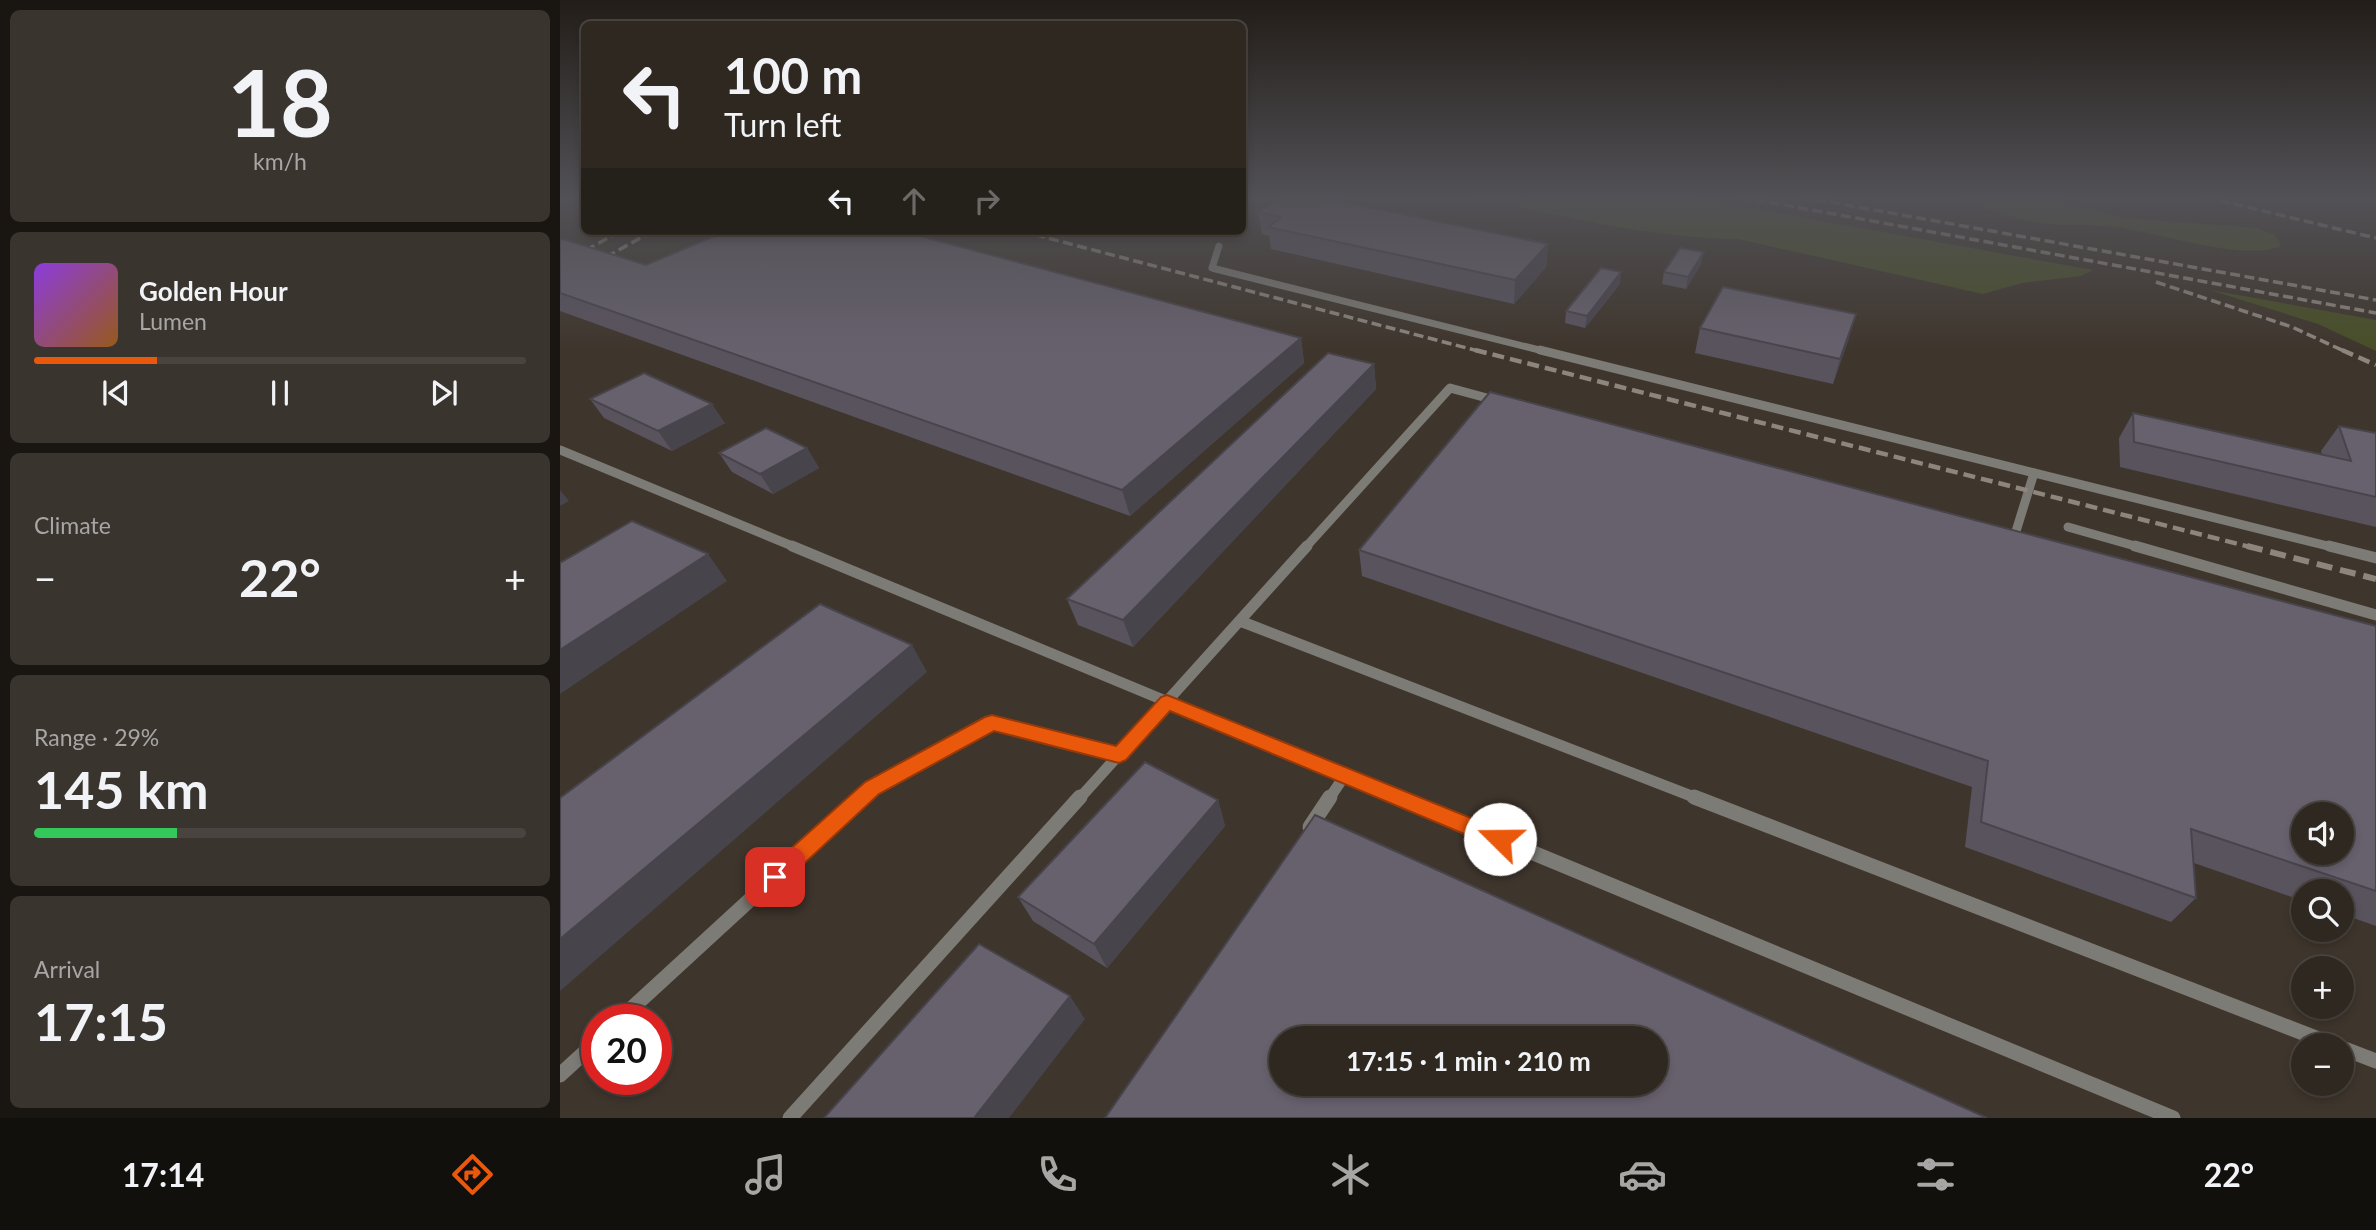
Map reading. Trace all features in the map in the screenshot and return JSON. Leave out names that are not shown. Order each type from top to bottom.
[{"type":"lane","points":[[1218,249],[1212,268],[2376,558]]},
{"type":"lane","points":[[790,1118],[1450,388],[1514,405]]},
{"type":"lane","points":[[560,450],[2173,1118]]},
{"type":"lane","points":[[2001,538],[2014,542],[2034,473]]},
{"type":"lane","points":[[2068,527],[2376,615]]},
{"type":"lane","points":[[1240,621],[2303,1033]]},
{"type":"lane","points":[[637,1004],[872,788],[992,723],[1119,755]]},
{"type":"lane","points":[[1298,844],[1345,775]]},
{"type":"lane","points":[[2354,1053],[2376,1061]]},
{"type":"lane","points":[[560,1075],[581,1056]]},
{"type":"green space","points":[[1783,249],[1978,249],[2093,270],[2081,276],[2022,283],[1983,294]]},
{"type":"green space","points":[[2226,249],[2268,249],[2265,250]]},
{"type":"green space","points":[[2210,290],[2376,320],[2376,351],[2318,324]]},
{"type":"building","points":[[560,249],[595,249],[646,265],[684,249],[969,249],[1301,338],[1122,490],[560,293]]},
{"type":"building","points":[[1371,249],[1543,249],[1515,280]]},
{"type":"building","points":[[1679,249],[1704,252],[1688,277],[1664,272]]},
{"type":"building","points":[[1601,268],[1621,272],[1587,316],[1566,311]]},
{"type":"building","points":[[1723,287],[1856,314],[1840,359],[1700,328]]},
{"type":"building","points":[[1328,353],[1374,364],[1123,620],[1067,599]]},
{"type":"building","points":[[644,373],[712,404],[658,431],[590,399]]},
{"type":"building","points":[[1490,392],[2376,626],[2376,891],[2354,884],[2354,879],[2340,879],[2298,865],[2354,865],[2354,802],[2291,802],[2291,863],[2191,829],[2196,898],[1981,822],[1988,761],[1359,550]]},
{"type":"building","points":[[2133,413],[2351,461],[2339,426],[2376,433],[2376,497],[2134,442]]},
{"type":"building","points":[[766,428],[807,448],[760,474],[719,453]]},
{"type":"building","points":[[632,521],[708,554],[560,650],[560,563]]},
{"type":"building","points":[[820,604],[912,645],[560,939],[560,798]]},
{"type":"building","points":[[1145,762],[1218,800],[1094,944],[1018,897]]},
{"type":"building","points":[[1315,815],[1987,1118],[1105,1118]]},
{"type":"building","points":[[979,944],[1070,996],[974,1118],[824,1118]]},
{"type":"railway","points":[[560,264],[587,249]]},
{"type":"railway","points":[[606,257],[620,249]]},
{"type":"railway","points":[[1090,249],[1482,352]]},
{"type":"railway","points":[[2027,249],[2376,313]]},
{"type":"railway","points":[[2093,249],[2376,300]]},
{"type":"railway","points":[[2156,282],[2292,327],[2346,352]]},
{"type":"railway","points":[[1475,350],[2254,548]]},
{"type":"railway","points":[[2342,350],[2376,365]]},
{"type":"railway","points":[[2247,546],[2376,579]]},
{"type":"route","points":[[775,877],[872,788],[992,723],[1119,755],[1167,702],[1500,839]]}]
